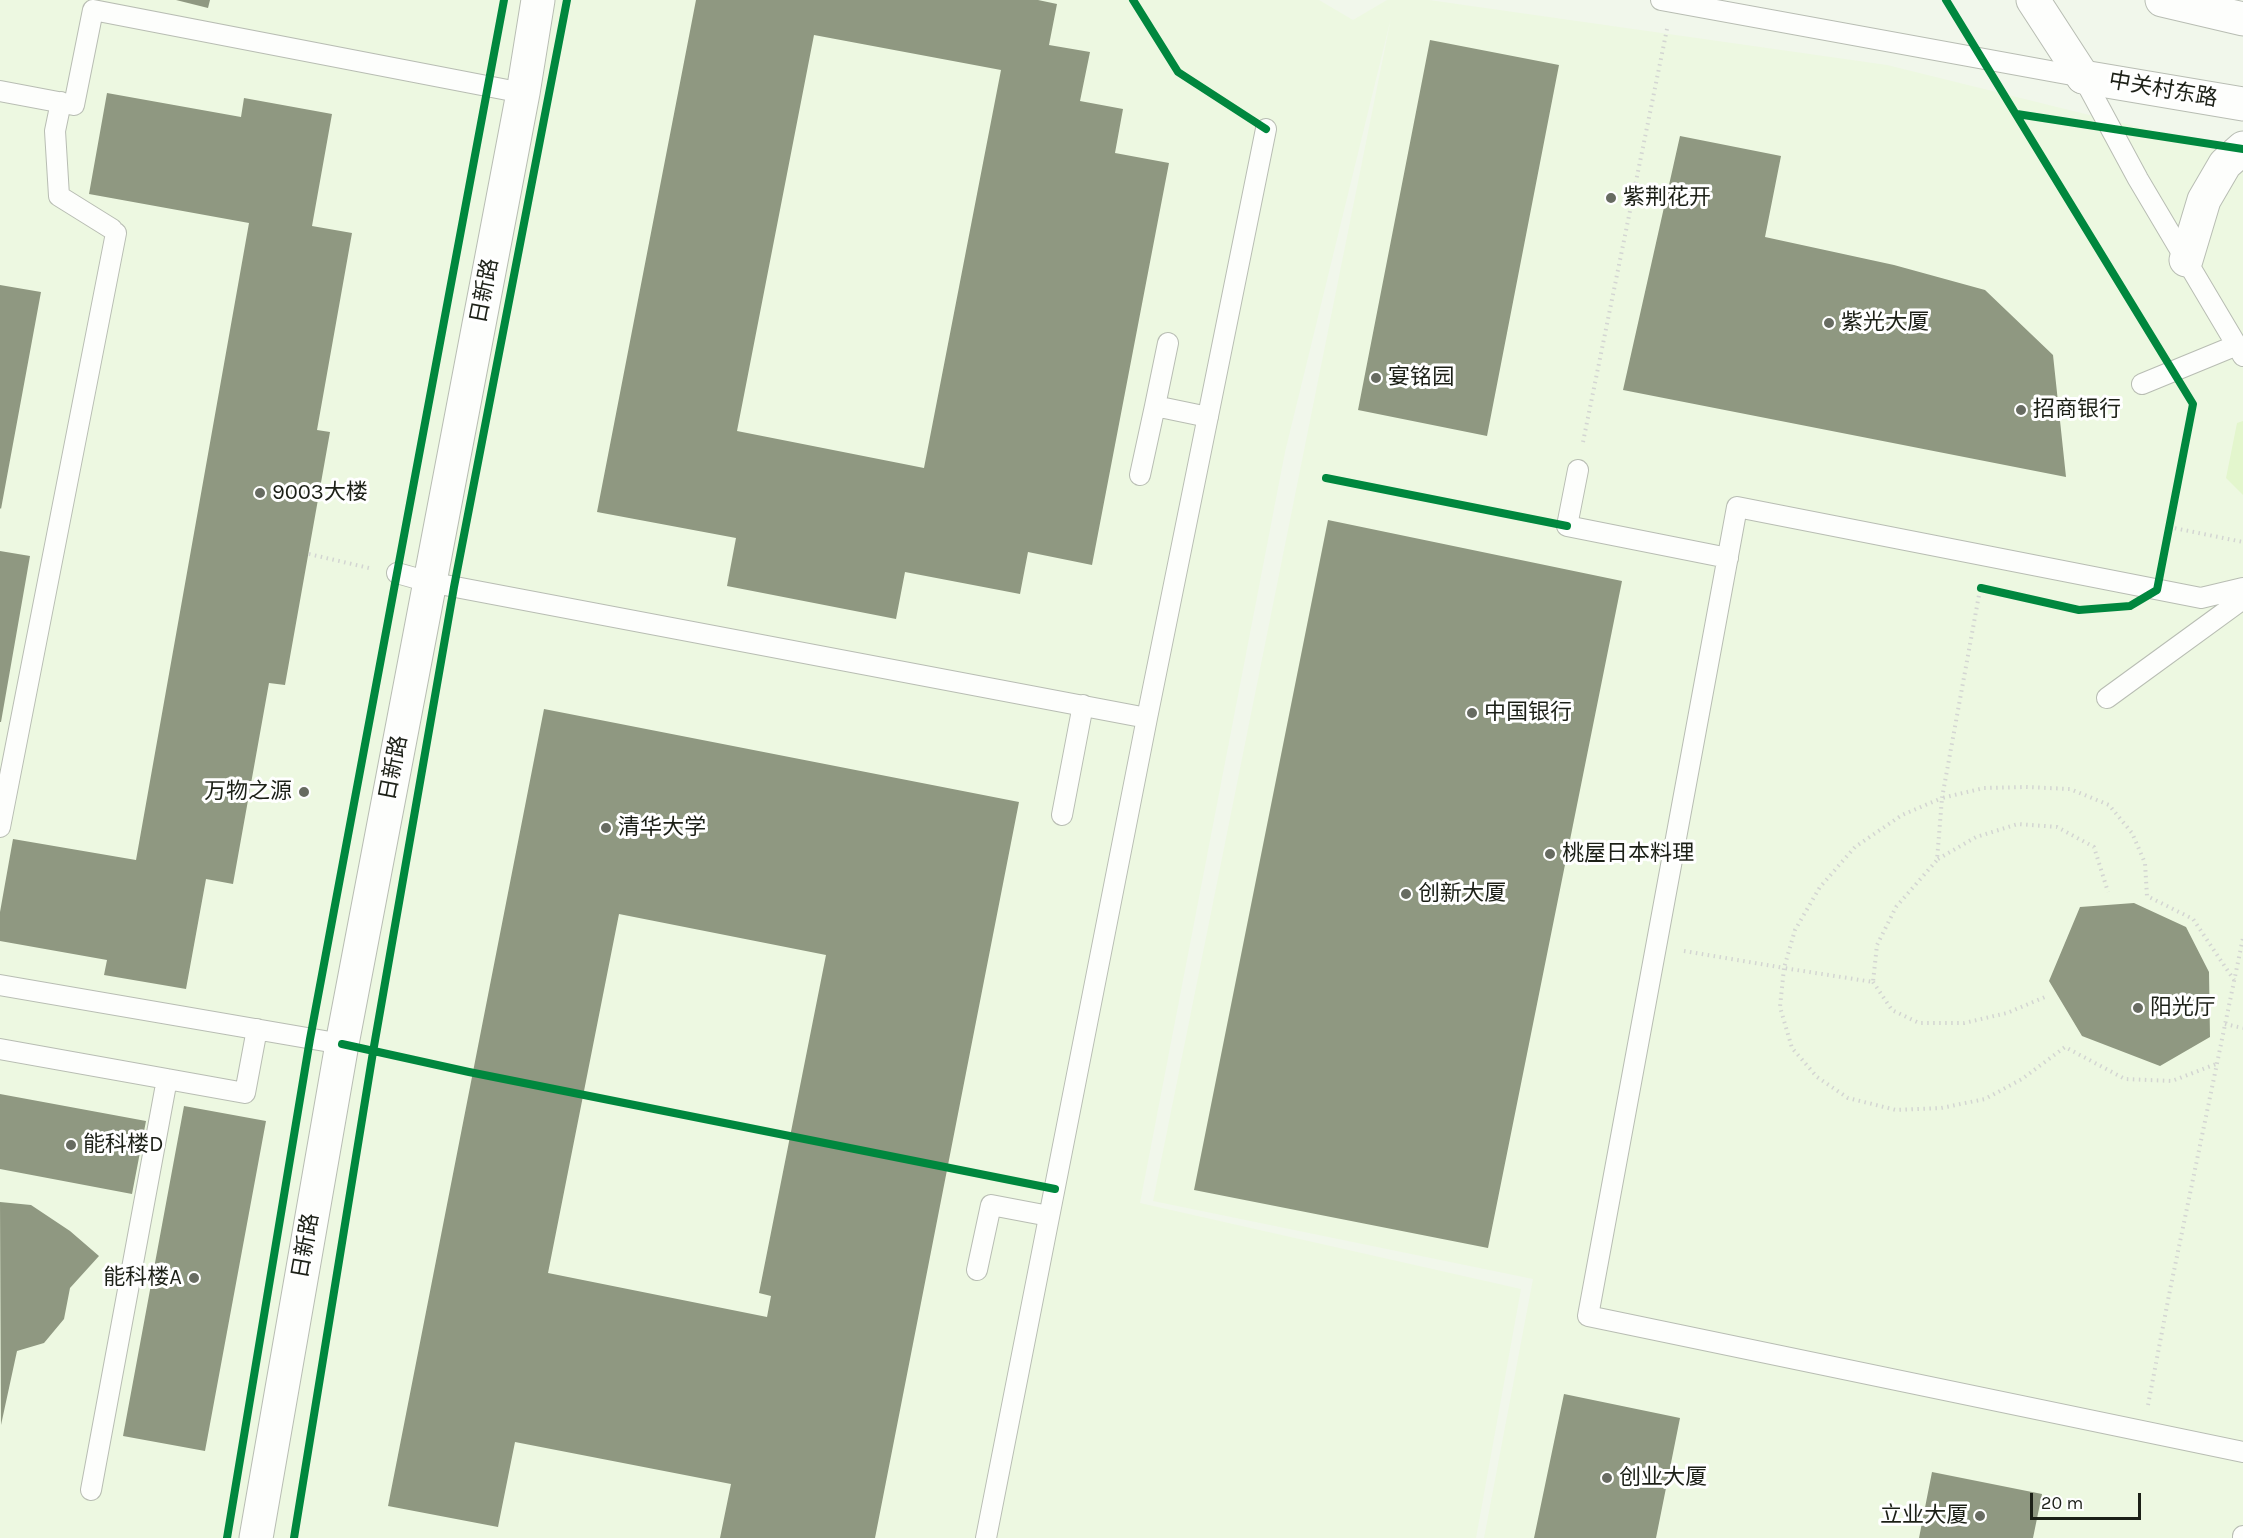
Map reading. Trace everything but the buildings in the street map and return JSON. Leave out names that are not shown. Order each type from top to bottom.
[{"type":"street","name":"日新路","points":[[256,1538],[342,1044],[523,93],[538,0]]},
{"type":"street","points":[[2033,0],[2083,77]]},
{"type":"street","points":[[2162,0],[2243,19]]},
{"type":"street","name":"中关村东路","points":[[2083,77],[2243,104]]},
{"type":"street","points":[[2186,260],[2204,200],[2225,164],[2243,148]]},
{"type":"lane","points":[[1668,1],[2083,77],[2138,179],[2240,350],[2142,384]]},
{"type":"lane","points":[[1,96],[75,105],[93,10],[523,93]]},
{"type":"lane","points":[[0,827],[114,231],[59,196],[55,131],[61,102]]},
{"type":"lane","points":[[986,1538],[1147,717],[1266,129]]},
{"type":"lane","points":[[1140,475],[1168,343]]},
{"type":"lane","points":[[1155,406],[1208,417]]},
{"type":"lane","points":[[1578,470],[1567,526],[1728,558]]},
{"type":"lane","points":[[2243,588],[2201,598],[1737,507],[1588,1316],[2243,1452]]},
{"type":"lane","points":[[397,573],[429,582],[1147,717]]},
{"type":"lane","points":[[2107,698],[2243,599]]},
{"type":"lane","points":[[1062,815],[1083,705]]},
{"type":"lane","points":[[0,985],[342,1044]]},
{"type":"lane","points":[[0,1049],[245,1093],[257,1029]]},
{"type":"lane","points":[[91,1490],[166,1079]]},
{"type":"lane","points":[[977,1270],[991,1205],[1049,1216]]},
{"type":"path","points":[[1578,470],[1668,1]]},
{"type":"path","points":[[2167,537],[2171,516]]},
{"type":"path","points":[[2169,527],[2243,542]]},
{"type":"path","points":[[309,554],[397,573]]},
{"type":"path","points":[[1937,860],[1942,798],[1987,556]]},
{"type":"path","points":[[1981,588],[1991,591]]},
{"type":"path","points":[[2216,1064],[2172,1081],[2125,1079],[2065,1047],[2022,1078],[1985,1099],[1941,1108],[1896,1110],[1848,1098],[1817,1077],[1792,1048],[1780,1007],[1784,968],[1795,930],[1815,896],[1855,848],[1902,815],[1942,798],[1984,788],[2026,787],[2070,789],[2109,805],[2132,833],[2145,863],[2147,896],[2193,919],[2234,980]]},
{"type":"path","points":[[2045,997],[2007,1013],[1964,1023],[1919,1023],[1892,1010],[1873,982],[1877,945],[1896,907],[1937,860],[1976,837],[2018,824],[2057,827],[2094,847],[2108,892]]},
{"type":"path","points":[[2143,1431],[2243,938]]},
{"type":"path","points":[[1657,947],[1873,982]]},
{"type":"path","points":[[2225,1024],[2243,1028]]},
{"type":"shaded area","points":[[0,0],[1319,0],[1353,20],[1387,0],[1429,0],[1887,65],[2243,153],[2243,1538],[1484,1538],[1533,1279],[1153,1201],[1391,18],[1285,452],[1140,1203],[1521,1289],[1476,1538],[0,1538]]},
{"type":"green space","points":[[2243,421],[2243,495],[2226,478],[2237,423]]},
{"type":"cycle path","points":[[227,1538],[310,1039],[504,0]]},
{"type":"cycle path","points":[[294,1538],[373,1052],[454,587],[567,0]]},
{"type":"cycle path","points":[[1133,0],[1178,72],[1266,129]]},
{"type":"cycle path","points":[[1946,0],[2193,404],[2157,590],[2130,606],[2079,610],[1981,588]]},
{"type":"cycle path","points":[[2017,114],[2243,149]]},
{"type":"cycle path","points":[[1326,478],[1567,526]]},
{"type":"cycle path","points":[[342,1044],[469,1072],[1055,1189]]},
{"type":"place","name":"紫荆花开","points":[[1611,198]]},
{"type":"place","name":"紫光大厦","points":[[1829,323]]},
{"type":"place","name":"宴铭园","points":[[1376,378]]},
{"type":"place","name":"招商银行","points":[[2021,410]]},
{"type":"place","name":"9003大楼","points":[[260,493]]},
{"type":"place","name":"中国银行","points":[[1472,713]]},
{"type":"place","name":"万物之源","points":[[304,792]]},
{"type":"place","name":"清华大学","points":[[606,828]]},
{"type":"place","name":"桃屋日本料理","points":[[1550,854]]},
{"type":"place","name":"创新大厦","points":[[1406,894]]},
{"type":"place","name":"阳光厅","points":[[2138,1008]]},
{"type":"place","name":"能科楼D","points":[[71,1145]]},
{"type":"place","name":"能科楼A","points":[[194,1278]]},
{"type":"place","name":"创业大厦","points":[[1607,1478]]},
{"type":"place","name":"立业大厦","points":[[1980,1516]]}]
